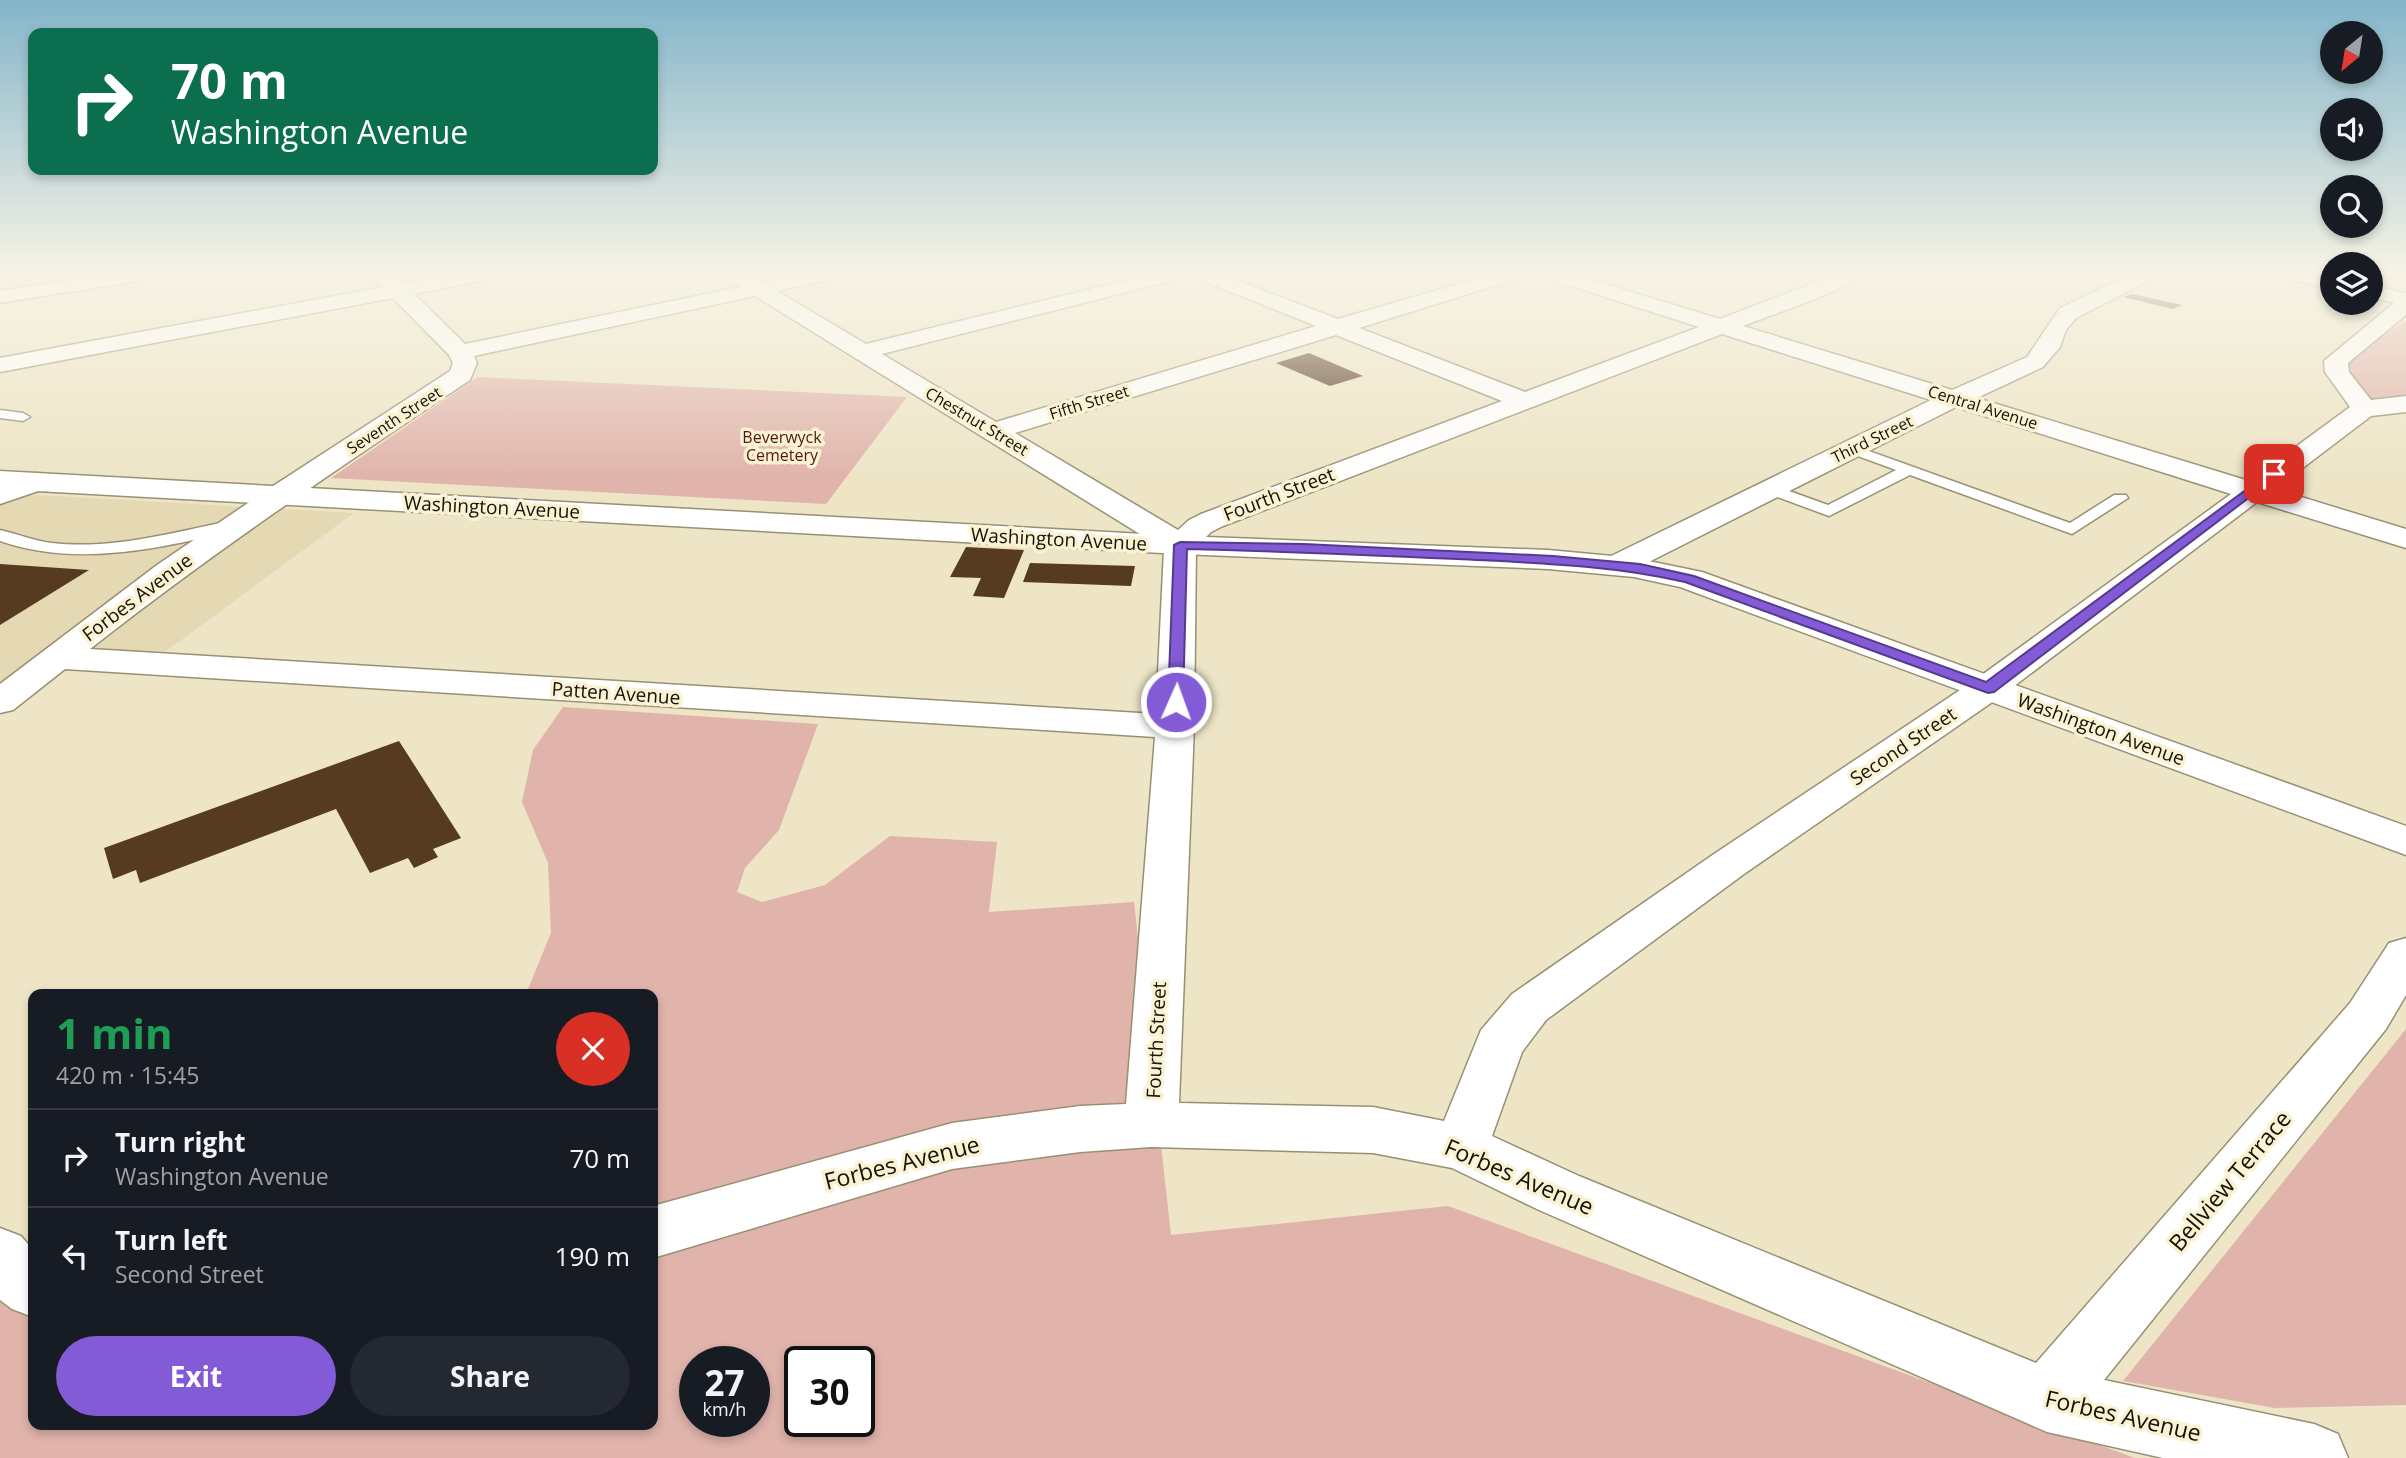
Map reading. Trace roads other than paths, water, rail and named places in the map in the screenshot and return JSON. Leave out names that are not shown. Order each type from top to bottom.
[{"type":"street","points":[[0,365],[100,344]]},
{"type":"street","points":[[452,344],[460,352],[493,344]]},
{"type":"street","name":"Chestnut Street","points":[[849,344],[1180,545]]},
{"type":"street","points":[[862,352],[894,344]]},
{"type":"street","name":"Fifth Street","points":[[993,431],[1280,344]]},
{"type":"street","points":[[1385,344],[1523,400]]},
{"type":"street","name":"Fourth Street","points":[[1151,1125],[1175,727],[1180,545],[1200,526],[1212,520],[1673,344]]},
{"type":"street","name":"Central Avenue","points":[[1780,344],[2406,539]]},
{"type":"street","name":"Third Street","points":[[1618,565],[1955,398],[2035,362],[2049,344]]},
{"type":"street","points":[[2356,344],[2336,361],[2337,372],[2364,409]]},
{"type":"street","name":"Seventh Street","points":[[277,496],[445,388],[461,375],[465,363],[460,352]]},
{"type":"street","name":"Second Street","points":[[1461,1147],[1499,1044],[1529,1007],[1729,864],[1988,688],[2364,409],[2406,404]]},
{"type":"street","name":"Washington Avenue","points":[[0,480],[1180,545],[1331,549],[1618,565],[1689,579],[2406,841]]},
{"type":"street","points":[[0,495],[37,482]]},
{"type":"street","name":"Forbes Avenue","points":[[0,702],[168,572],[277,496]]},
{"type":"street","name":"Patten Avenue","points":[[58,658],[1175,727]]},
{"type":"street","name":"Bellview Terrace","points":[[2047,1400],[2368,1016],[2406,955]]},
{"type":"street","name":"Forbes Avenue","points":[[658,1231],[952,1146],[1080,1129],[1151,1125],[1373,1130],[1461,1147],[1571,1198],[2047,1400],[2314,1458]]},
{"type":"street","points":[[0,1255],[28,1285]]},
{"type":"lane","points":[[0,414],[23,417]]},
{"type":"lane","points":[[1852,449],[2073,529],[2120,498]]},
{"type":"lane","points":[[1770,489],[1829,511],[1908,470]]},
{"type":"lane","points":[[0,535],[20,544],[60,548],[108,547],[155,541],[240,523]]},
{"type":"park label","name":"Beverwyck Cemetery","points":[[782,446]]}]
